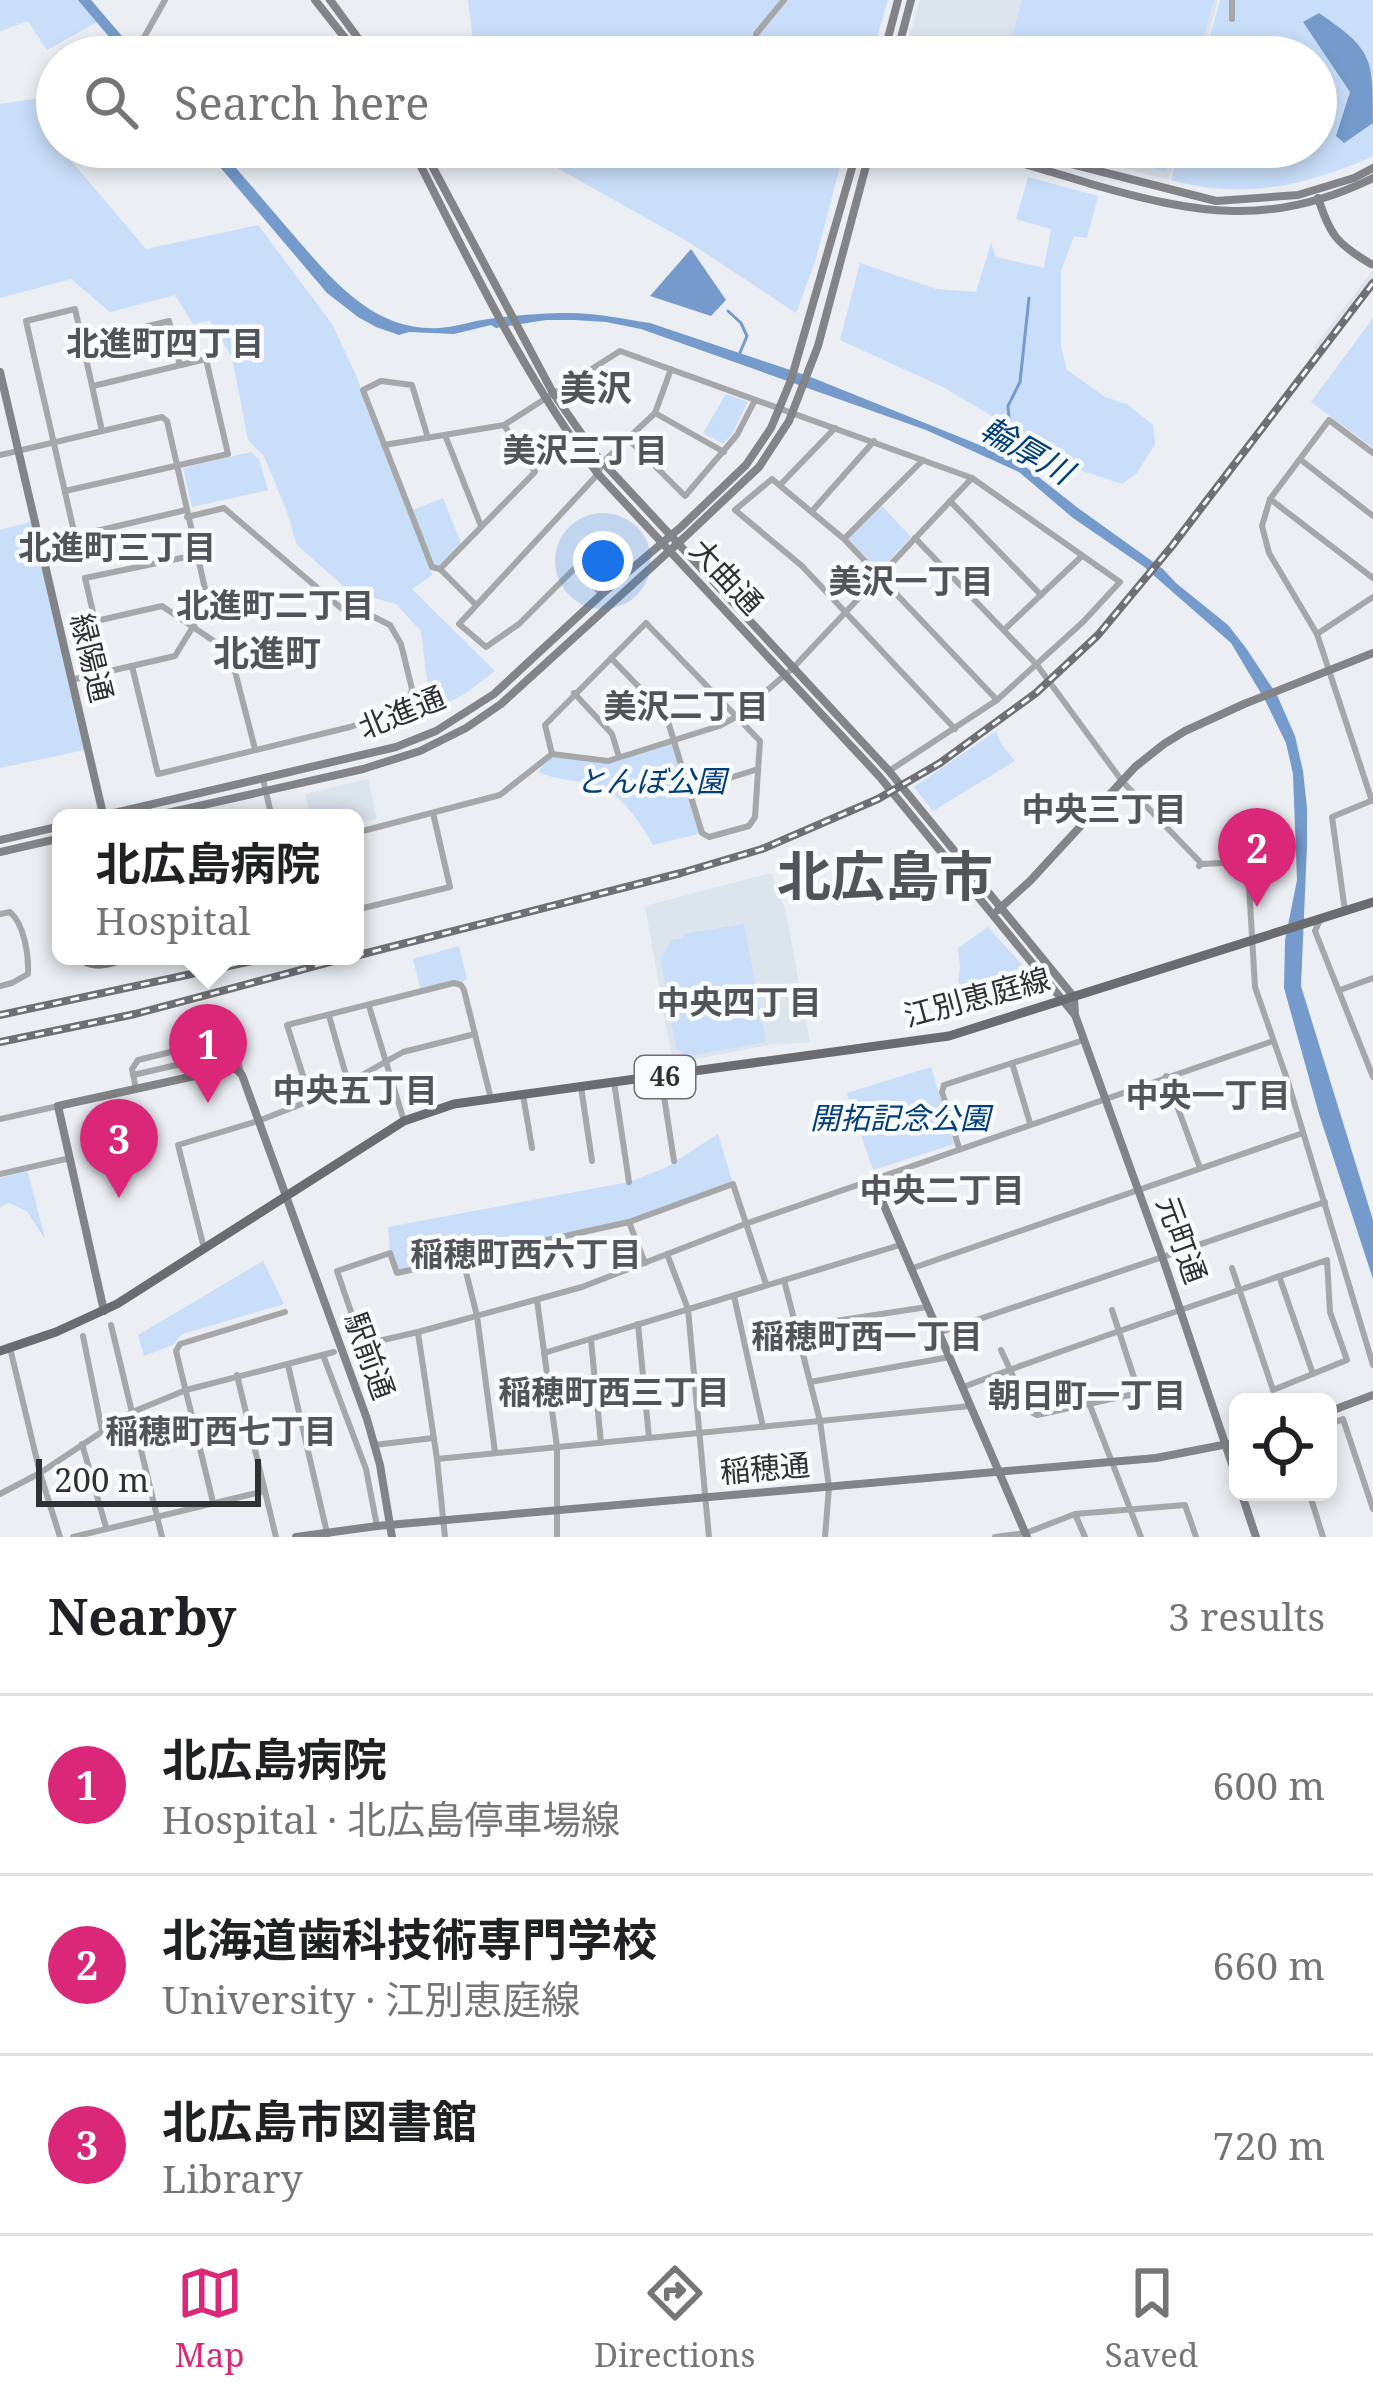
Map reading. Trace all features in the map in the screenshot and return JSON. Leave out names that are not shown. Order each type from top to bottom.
[{"type":"main road","name":"江別恵庭線","points":[[5,1350],[104,1311],[404,1121],[454,1104],[950,1036],[1373,902]]},
{"type":"street","points":[[145,36],[165,0]]},
{"type":"street","points":[[315,0],[343,36]]},
{"type":"street","points":[[330,0],[357,36]]},
{"type":"street","points":[[756,36],[784,0]]},
{"type":"street","points":[[889,36],[898,0]]},
{"type":"street","points":[[902,36],[911,0]]},
{"type":"street","points":[[1232,0],[1232,20]]},
{"type":"street","name":"大曲通","points":[[423,168],[549,396],[598,474],[889,771],[1068,998]]},
{"type":"street","name":"大曲通","points":[[432,168],[498,303]]},
{"type":"street","points":[[669,543],[746,465],[775,418],[803,344],[852,168]]},
{"type":"street","points":[[669,543],[760,467],[789,422],[818,346],[865,168]]},
{"type":"street","points":[[1038,168],[1205,211],[1255,212],[1373,178]]},
{"type":"street","points":[[1086,168],[1209,200],[1317,195],[1373,168]]},
{"type":"street","points":[[1317,195],[1336,239],[1371,264]]},
{"type":"street","points":[[102,431],[75,309],[26,320],[75,536],[224,508],[341,608],[390,625],[401,644],[412,689],[390,714],[350,728],[158,774],[132,666]]},
{"type":"street","points":[[83,343],[169,321],[180,366]]},
{"type":"street","points":[[384,446],[504,425],[620,351],[971,478],[1120,582],[997,700],[889,771]]},
{"type":"street","points":[[64,491],[228,454],[206,359],[92,386]]},
{"type":"street","points":[[602,594],[575,568],[518,624],[486,647],[459,624],[598,474],[602,463],[655,413],[671,369]]},
{"type":"street","name":"緑陽通","points":[[0,372],[99,809]]},
{"type":"street","points":[[428,438],[412,385],[381,381],[364,390],[433,567],[476,604]]},
{"type":"street","name":"大曲通","points":[[549,396],[669,543],[997,911]]},
{"type":"street","points":[[628,439],[685,496],[737,435],[755,399]]},
{"type":"street","points":[[655,413],[724,452]]},
{"type":"street","points":[[0,454],[162,417],[166,421],[208,602],[175,656],[71,680]]},
{"type":"street","points":[[1345,911],[1332,817],[1372,801],[1317,634],[1269,553],[1262,526],[1270,499],[1330,420],[1373,453]]},
{"type":"street","points":[[440,569],[535,472],[504,425]]},
{"type":"street","points":[[779,485],[835,428]]},
{"type":"street","points":[[445,435],[481,526]]},
{"type":"street","points":[[812,512],[874,441]]},
{"type":"street","points":[[844,538],[923,460]]},
{"type":"street","points":[[1301,460],[1373,515]]},
{"type":"street","points":[[364,830],[500,795],[552,754],[608,761],[736,717],[793,668],[971,478]]},
{"type":"street","points":[[955,729],[802,566],[735,510],[772,479],[844,538],[997,700]]},
{"type":"street","points":[[1270,499],[1373,578]]},
{"type":"street","points":[[950,502],[1041,595]]},
{"type":"street","points":[[915,538],[1037,665],[1122,781],[1200,865],[1243,862],[1246,866],[1255,987],[1373,1365]]},
{"type":"street","name":"北進通","points":[[135,809],[395,747],[453,722],[494,694],[602,594],[669,543]]},
{"type":"street","name":"北進通","points":[[184,809],[396,760],[466,728],[515,692],[669,543]]},
{"type":"street","points":[[107,672],[86,578],[196,555]]},
{"type":"street","points":[[1004,630],[1082,556]]},
{"type":"street","points":[[1317,634],[1373,597]]},
{"type":"street","points":[[96,621],[161,606],[230,652],[255,749]]},
{"type":"street","points":[[552,754],[544,725],[574,693],[610,658],[646,623],[760,741],[754,817],[749,826],[709,837],[702,833],[666,715],[610,658]]},
{"type":"street","points":[[997,911],[1135,766],[1185,730],[1373,653]]},
{"type":"street","points":[[574,693],[612,734],[619,757]]},
{"type":"street","points":[[688,790],[758,769]]},
{"type":"street","points":[[263,779],[270,809]]},
{"type":"street","points":[[364,908],[450,887],[433,813]]},
{"type":"street","points":[[0,840],[52,828]]},
{"type":"street","points":[[0,852],[52,840]]},
{"type":"street","points":[[0,914],[10,912],[18,919],[28,964],[28,974],[0,986]]},
{"type":"street","points":[[1318,919],[1315,931],[1373,1077]]},
{"type":"street","points":[[1340,990],[1373,978]]},
{"type":"street","points":[[311,1100],[287,1025],[454,983],[461,985],[491,1099]]},
{"type":"street","name":"元町通","points":[[1068,998],[1229,1454]]},
{"type":"street","points":[[369,1006],[404,1121]]},
{"type":"street","points":[[329,1016],[349,1082]]},
{"type":"street","points":[[204,1248],[178,1145],[311,1100],[403,1052],[475,1034]]},
{"type":"street","points":[[136,1089],[132,1069],[138,1060],[229,1040],[242,1075]]},
{"type":"street","points":[[960,1149],[944,1085],[1084,1040]]},
{"type":"street","points":[[352,1347],[582,1287],[745,1224],[1273,1040]]},
{"type":"street","points":[[133,1075],[194,1060],[191,1047]]},
{"type":"street","points":[[1012,1063],[1030,1123]]},
{"type":"street","points":[[0,1119],[231,1068],[242,1075]]},
{"type":"street","name":"駅前通","points":[[242,1075],[374,1444],[392,1537]]},
{"type":"street","points":[[1166,1076],[1200,1168]]},
{"type":"street","points":[[661,1077],[674,1162]]},
{"type":"street","points":[[614,1082],[628,1182]]},
{"type":"street","points":[[581,1088],[592,1161]]},
{"type":"street","points":[[523,1095],[532,1148]]},
{"type":"street","points":[[58,1106],[104,1311]]},
{"type":"street","points":[[910,1269],[1303,1133]]},
{"type":"street","points":[[0,1174],[70,1158]]},
{"type":"street","points":[[873,1180],[1027,1535]]},
{"type":"street","points":[[362,1344],[338,1271],[391,1253],[397,1273],[464,1260],[629,1222],[733,1184],[766,1284]]},
{"type":"street","points":[[938,1334],[1324,1202]]},
{"type":"street","points":[[629,1222],[645,1263]]},
{"type":"street","points":[[544,1353],[900,1245]]},
{"type":"street","points":[[667,1254],[688,1309],[710,1537]]},
{"type":"street","points":[[464,1260],[477,1316],[495,1452]]},
{"type":"street","points":[[962,1387],[1239,1291],[1327,1260],[1330,1312],[1347,1360],[1273,1390],[1239,1291],[1232,1268]]},
{"type":"street","points":[[1280,1276],[1313,1374]]},
{"type":"street","points":[[784,1280],[820,1421],[829,1487],[824,1537]]},
{"type":"street","points":[[734,1296],[764,1426]]},
{"type":"street","points":[[537,1300],[557,1447],[557,1537]]},
{"type":"street","points":[[796,1327],[927,1306]]},
{"type":"street","points":[[1001,1350],[1029,1411],[1037,1414],[1139,1393],[1112,1310]]},
{"type":"street","points":[[213,1502],[176,1351],[180,1344],[285,1312]]},
{"type":"street","points":[[638,1324],[649,1438]]},
{"type":"street","points":[[111,1325],[162,1537]]},
{"type":"street","points":[[418,1332],[445,1537]]},
{"type":"street","points":[[83,1336],[102,1430]]},
{"type":"street","points":[[591,1340],[601,1442]]},
{"type":"street","points":[[5,1350],[59,1537]]},
{"type":"street","points":[[0,1494],[130,1413],[186,1390],[334,1352]]},
{"type":"street","points":[[322,1355],[366,1469],[377,1526]]},
{"type":"street","points":[[810,1382],[950,1357]]},
{"type":"street","points":[[288,1365],[328,1535]]},
{"type":"street","points":[[237,1376],[276,1537]]},
{"type":"street","points":[[1337,1409],[1373,1395]]},
{"type":"street","points":[[1089,1403],[1141,1537]]},
{"type":"street","points":[[437,1459],[970,1406]]},
{"type":"street","points":[[1337,1421],[1343,1419],[1373,1509]]},
{"type":"street","points":[[374,1444],[434,1438]]},
{"type":"street","points":[[82,1444],[106,1528]]},
{"type":"street","name":"稲穂通","points":[[296,1537],[1111,1462],[1229,1444]]},
{"type":"street","points":[[74,1537],[266,1491]]},
{"type":"street","points":[[1244,1501],[1256,1537]]},
{"type":"street","points":[[1312,1501],[1322,1537]]},
{"type":"street","points":[[995,1537],[1027,1535],[1076,1514],[1185,1505],[1196,1537]]},
{"type":"street","points":[[1076,1514],[1085,1537]]},
{"type":"shaded area","points":[[920,0],[1218,0],[1208,36],[910,36]]},
{"type":"shaded area","points":[[1123,168],[1172,168],[1169,180]]},
{"type":"shaded area","points":[[1373,270],[1373,287],[1320,356],[1313,348]]},
{"type":"shaded area","points":[[368,779],[377,819],[364,822],[364,809],[309,809],[305,794]]},
{"type":"shaded area","points":[[771,873],[785,908],[810,1042],[673,1063],[645,906]]},
{"type":"green space","points":[[0,0],[81,0],[99,21],[72,36],[38,36],[28,21],[0,31]]},
{"type":"green space","points":[[468,0],[888,0],[877,36],[472,36]]},
{"type":"green space","points":[[1022,0],[1214,0],[1204,36],[1012,36]]},
{"type":"green space","points":[[1220,0],[1373,0],[1373,156],[1324,175],[1274,187],[1223,189],[1171,180],[1174,168],[1337,168],[1337,36],[1210,36]]},
{"type":"green space","points":[[36,99],[36,168],[77,168],[146,249],[258,225],[332,324],[355,373],[432,575],[412,589],[495,671],[431,712],[421,631],[396,604],[349,591],[297,545],[264,456],[248,440],[232,357],[210,321],[193,324],[175,295],[110,312],[71,279],[0,298],[0,104]]},
{"type":"green space","points":[[557,168],[840,168],[796,313],[687,241]]},
{"type":"green space","points":[[1028,177],[1098,196],[1087,238],[1074,236],[1061,271],[1061,346],[1067,370],[1105,397],[1127,404],[1153,425],[1155,444],[1137,473],[1122,484],[1085,472],[945,388],[840,340],[860,263],[936,289],[976,292],[991,243],[996,257],[1044,268],[1051,229],[1016,219]]},
{"type":"green space","points":[[1373,318],[1373,448],[1311,402]]},
{"type":"green space","points":[[726,394],[748,402],[723,444],[703,433]]},
{"type":"green space","points":[[251,452],[259,459],[268,490],[192,507],[183,468]]},
{"type":"green space","points":[[443,498],[462,546],[440,569],[432,567],[410,511]]},
{"type":"green space","points":[[881,505],[911,537],[879,571],[848,538]]},
{"type":"green space","points":[[34,521],[89,749],[0,768],[0,530]]},
{"type":"green space","points":[[996,731],[1015,761],[933,811],[914,787]]},
{"type":"green space","name":"とんぼ公園","points":[[673,740],[702,833],[653,845],[613,794],[538,772],[552,754],[608,761]]},
{"type":"green space","points":[[744,924],[766,1042],[688,1056],[676,1048],[661,959],[671,940],[683,934]]},
{"type":"green space","points":[[988,927],[1034,978],[1029,981],[1033,996],[976,1013],[958,982],[958,948]]},
{"type":"green space","points":[[459,946],[467,980],[421,991],[413,959]]},
{"type":"green space","name":"開拓記念公園","points":[[931,1067],[954,1144],[873,1170],[847,1093]]},
{"type":"green space","points":[[718,1134],[733,1184],[629,1222],[397,1273],[388,1227],[629,1182],[665,1168]]},
{"type":"green space","points":[[28,1171],[45,1239],[27,1211],[9,1203],[0,1207],[0,1178]]},
{"type":"green space","points":[[263,1261],[284,1304],[182,1334],[173,1345],[144,1356],[138,1335]]},
{"type":"water","points":[[78,0],[91,0],[122,36],[108,36]]},
{"type":"water","points":[[1319,13],[1350,37],[1366,57],[1373,123],[1344,143],[1337,133],[1350,92],[1337,73],[1337,36],[1312,36],[1303,22]]},
{"type":"water","points":[[221,168],[236,168],[337,283],[393,321],[439,328],[522,315],[599,315],[650,323],[808,376],[1017,460],[1163,569],[1228,625],[1277,695],[1295,736],[1303,771],[1307,846],[1301,986],[1373,1220],[1373,1279],[1284,988],[1285,940],[1297,880],[1293,774],[1286,743],[1231,643],[1143,566],[1073,518],[1019,472],[926,430],[641,329],[606,322],[546,320],[454,334],[399,335],[358,317],[327,293]]},
{"type":"water","points":[[691,249],[726,300],[711,316],[650,296]]},
{"type":"waterway","name":"輪厚川","points":[[993,451],[1020,382],[1029,298]]},
{"type":"waterway","points":[[728,311],[747,336],[739,355]]},
{"type":"railway","points":[[364,954],[762,849],[878,799],[940,763],[1036,693],[1098,635],[1373,283]]},
{"type":"railway","points":[[0,1015],[233,965]]},
{"type":"railway","points":[[0,1042],[135,1014],[319,965]]},
{"type":"place","name":"北海道歯科技術専門学校","points":[[1257,907]]},
{"type":"place","name":"北広島病院","points":[[208,1103]]},
{"type":"place","name":"北広島市図書館","points":[[119,1198]]},
{"type":"district","name":"北進町四丁目","points":[[165,343]]},
{"type":"district","name":"美沢","points":[[596,388]]},
{"type":"district","name":"美沢三丁目","points":[[585,450]]},
{"type":"district","name":"北進町三丁目","points":[[117,547]]},
{"type":"district","name":"美沢一丁目","points":[[911,581]]},
{"type":"district","name":"北進町二丁目","points":[[275,605]]},
{"type":"district","name":"北進町","points":[[267,653]]},
{"type":"district","name":"美沢二丁目","points":[[686,706]]},
{"type":"district","name":"中央三丁目","points":[[1104,809]]},
{"type":"district","name":"北広島市","points":[[885,877]]},
{"type":"district","name":"中央四丁目","points":[[739,1002]]},
{"type":"district","name":"中央五丁目","points":[[355,1090]]},
{"type":"district","name":"中央一丁目","points":[[1208,1095]]},
{"type":"district","name":"中央二丁目","points":[[942,1190]]},
{"type":"district","name":"稲穂町西六丁目","points":[[526,1254]]},
{"type":"district","name":"稲穂町西一丁目","points":[[867,1336]]},
{"type":"district","name":"稲穂町西三丁目","points":[[614,1392]]},
{"type":"district","name":"朝日町一丁目","points":[[1087,1395]]},
{"type":"district","name":"稲穂町西七丁目","points":[[221,1431]]}]
